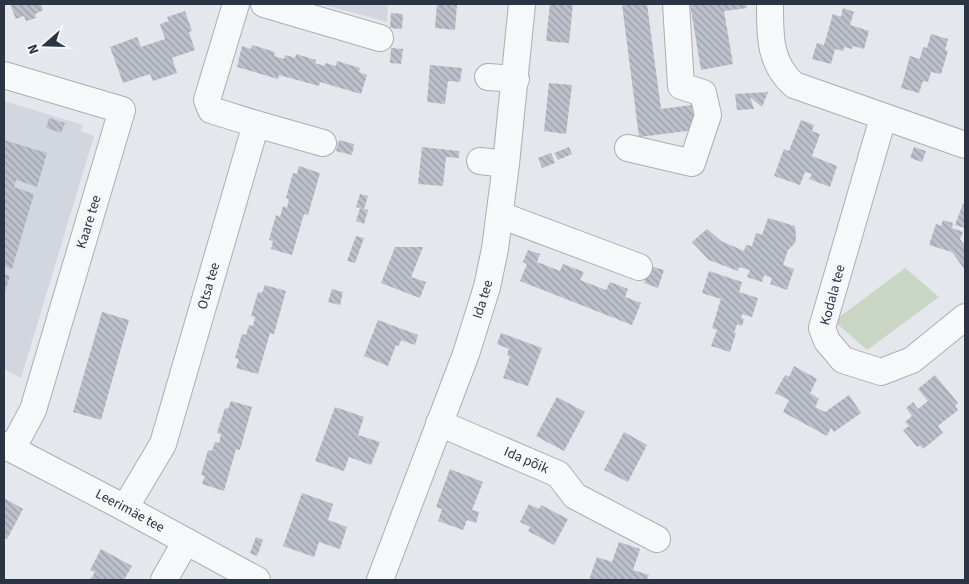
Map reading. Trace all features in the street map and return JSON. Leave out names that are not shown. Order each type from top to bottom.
[{"type":"street","points":[[236,4],[206,100],[211,110],[323,143]]},
{"type":"street","points":[[264,4],[380,38]]},
{"type":"street","name":"Ida tee","points":[[380,580],[466,354],[487,288],[500,215],[516,80],[522,4]]},
{"type":"street","points":[[628,148],[692,162],[708,115],[703,93],[681,86],[676,4]]},
{"type":"street","points":[[770,4],[770,30],[774,55],[778,68],[794,85],[965,146]]},
{"type":"street","name":"Kaare tee","points":[[4,75],[122,110],[33,410],[8,447]]},
{"type":"street","points":[[488,78],[516,80]]},
{"type":"street","name":"Kodala tee","points":[[883,118],[822,328],[827,341],[844,360],[881,372],[912,360],[965,317]]},
{"type":"street","name":"Otsa tee","points":[[125,508],[163,444],[256,124]]},
{"type":"street","points":[[480,160],[506,164]]},
{"type":"street","points":[[500,215],[639,268]]},
{"type":"street","name":"Ida põik","points":[[439,423],[558,474],[574,496],[657,538]]},
{"type":"street","name":"Leerimäe tee","points":[[8,447],[257,580]]},
{"type":"street","points":[[164,580],[186,541]]},
{"type":"shaded area","points":[[321,4],[388,4],[387,22]]},
{"type":"shaded area","points":[[4,101],[83,125],[81,131],[94,136],[21,378],[4,369]]},
{"type":"green space","points":[[905,268],[939,297],[867,350],[834,321]]},
{"type":"building","points":[[10,4],[41,4],[43,10],[35,14],[36,18],[26,21],[24,16],[16,19]]},
{"type":"building","points":[[437,4],[457,4],[455,30],[435,28]]},
{"type":"building","points":[[550,4],[573,4],[569,43],[546,41]]},
{"type":"building","points":[[622,4],[647,4],[661,109],[692,105],[695,130],[639,137]]},
{"type":"building","points":[[690,4],[746,4],[747,8],[724,11],[733,64],[701,70]]},
{"type":"building","points":[[843,8],[854,12],[850,25],[869,31],[864,49],[853,46],[852,49],[844,47],[843,51],[835,49],[831,64],[812,59],[817,43],[824,45],[833,14],[841,17]]},
{"type":"building","points":[[185,11],[192,31],[189,32],[195,50],[172,58],[177,73],[153,81],[150,74],[123,83],[110,47],[137,37],[141,47],[165,39],[160,24],[169,21],[167,17]]},
{"type":"building","points":[[391,13],[403,14],[402,29],[390,28]]},
{"type":"building","points":[[931,34],[948,39],[945,50],[948,51],[941,74],[931,72],[928,82],[923,81],[919,93],[901,88],[910,56],[920,59],[923,47],[927,48]]},
{"type":"building","points":[[252,45],[275,52],[274,56],[284,59],[285,55],[295,58],[296,54],[316,60],[315,63],[324,66],[326,63],[336,66],[337,61],[360,68],[359,72],[367,75],[361,94],[320,82],[319,86],[279,75],[278,79],[237,67],[242,46],[251,49]]},
{"type":"building","points":[[391,48],[403,49],[401,64],[390,63]]},
{"type":"building","points":[[430,65],[462,68],[460,82],[448,81],[445,104],[427,102]]},
{"type":"building","points":[[549,83],[572,85],[566,134],[544,131]]},
{"type":"building","points":[[768,92],[762,107],[750,97],[754,109],[737,110],[735,94]]},
{"type":"building","points":[[49,118],[65,123],[61,133],[46,128]]},
{"type":"building","points":[[801,120],[814,125],[812,131],[820,134],[812,156],[837,166],[830,187],[809,179],[812,174],[805,172],[800,185],[774,176],[784,149],[789,151]]},
{"type":"building","points":[[4,140],[47,153],[37,187],[16,180],[14,187],[34,194],[12,269],[4,266]]},
{"type":"building","points":[[339,140],[354,144],[352,155],[336,151]]},
{"type":"building","points":[[422,147],[459,151],[459,158],[446,157],[443,186],[418,184]]},
{"type":"building","points":[[569,147],[572,154],[558,160],[554,153]]},
{"type":"building","points":[[914,147],[926,151],[922,162],[910,158]]},
{"type":"building","points":[[551,153],[555,163],[542,168],[538,158]]},
{"type":"building","points":[[299,166],[320,173],[308,215],[304,214],[292,255],[271,249],[273,241],[269,240],[276,215],[280,217],[283,206],[287,208],[289,199],[286,198],[293,173],[297,174]]},
{"type":"building","points":[[360,194],[368,196],[364,209],[368,210],[364,224],[356,221],[360,208],[356,207]]},
{"type":"building","points":[[963,204],[965,204],[965,228],[955,225]]},
{"type":"building","points":[[768,218],[795,226],[795,243],[788,250],[783,265],[794,269],[787,290],[770,284],[772,278],[764,275],[762,282],[747,277],[750,270],[739,267],[738,271],[709,260],[692,242],[707,229],[721,241],[744,251],[746,245],[752,246],[756,233],[762,235]]},
{"type":"building","points":[[943,220],[953,223],[952,228],[963,232],[960,239],[965,246],[965,270],[952,252],[929,245],[936,224],[941,226]]},
{"type":"building","points":[[356,236],[364,238],[355,263],[347,261]]},
{"type":"building","points":[[395,247],[423,247],[411,277],[426,282],[420,298],[381,283]]},
{"type":"building","points":[[528,250],[540,254],[537,262],[560,271],[563,264],[584,272],[580,280],[606,290],[610,282],[628,289],[625,297],[641,303],[632,325],[520,281],[527,264],[523,262]]},
{"type":"building","points":[[650,266],[664,270],[658,288],[644,283]]},
{"type":"building","points":[[709,271],[742,282],[739,292],[758,298],[752,317],[742,314],[741,318],[744,319],[742,326],[737,324],[730,352],[711,346],[717,330],[712,328],[721,299],[702,293]]},
{"type":"building","points":[[4,274],[10,276],[4,295]]},
{"type":"building","points":[[265,285],[286,291],[274,334],[270,333],[258,374],[236,368],[239,359],[235,358],[242,334],[246,335],[249,325],[253,326],[255,317],[251,316],[258,292],[262,293]]},
{"type":"building","points":[[332,289],[343,292],[340,305],[328,302]]},
{"type":"building","points":[[102,312],[129,320],[101,420],[73,412]]},
{"type":"building","points":[[378,320],[418,335],[415,345],[401,340],[399,346],[396,345],[388,366],[364,356]]},
{"type":"building","points":[[501,333],[542,348],[528,386],[503,378],[510,357],[507,355],[509,349],[497,344]]},
{"type":"building","points":[[794,366],[817,379],[810,393],[819,399],[815,407],[825,412],[849,395],[861,413],[834,432],[831,428],[827,436],[783,412],[789,400],[775,393],[785,375],[789,377]]},
{"type":"building","points":[[935,375],[958,403],[955,406],[958,410],[938,426],[943,433],[923,449],[920,445],[917,447],[903,430],[909,426],[905,422],[912,416],[906,408],[913,402],[918,409],[928,401],[918,389]]},
{"type":"building","points":[[557,397],[585,412],[564,451],[536,436]]},
{"type":"building","points":[[231,401],[252,407],[240,450],[236,449],[224,491],[202,484],[205,476],[201,475],[208,450],[212,451],[215,442],[219,443],[221,434],[217,433],[225,408],[228,409]]},
{"type":"building","points":[[335,407],[364,417],[358,435],[380,442],[371,465],[349,457],[344,471],[315,461]]},
{"type":"building","points":[[624,432],[647,445],[628,482],[604,470]]},
{"type":"building","points":[[450,469],[483,482],[472,510],[479,512],[476,523],[467,520],[463,530],[438,521],[442,509],[436,507]]},
{"type":"building","points":[[302,493],[333,504],[328,520],[347,527],[340,549],[319,542],[314,557],[283,546]]},
{"type":"building","points":[[4,498],[23,509],[7,539],[4,537]]},
{"type":"building","points":[[529,504],[539,509],[541,505],[568,519],[554,545],[528,531],[530,527],[520,522]]},
{"type":"building","points":[[256,537],[263,540],[257,556],[250,553]]},
{"type":"building","points":[[619,542],[640,549],[633,570],[649,575],[647,580],[589,580],[597,557],[612,562]]},
{"type":"building","points":[[101,549],[132,566],[124,580],[90,580],[95,572],[90,570]]}]
